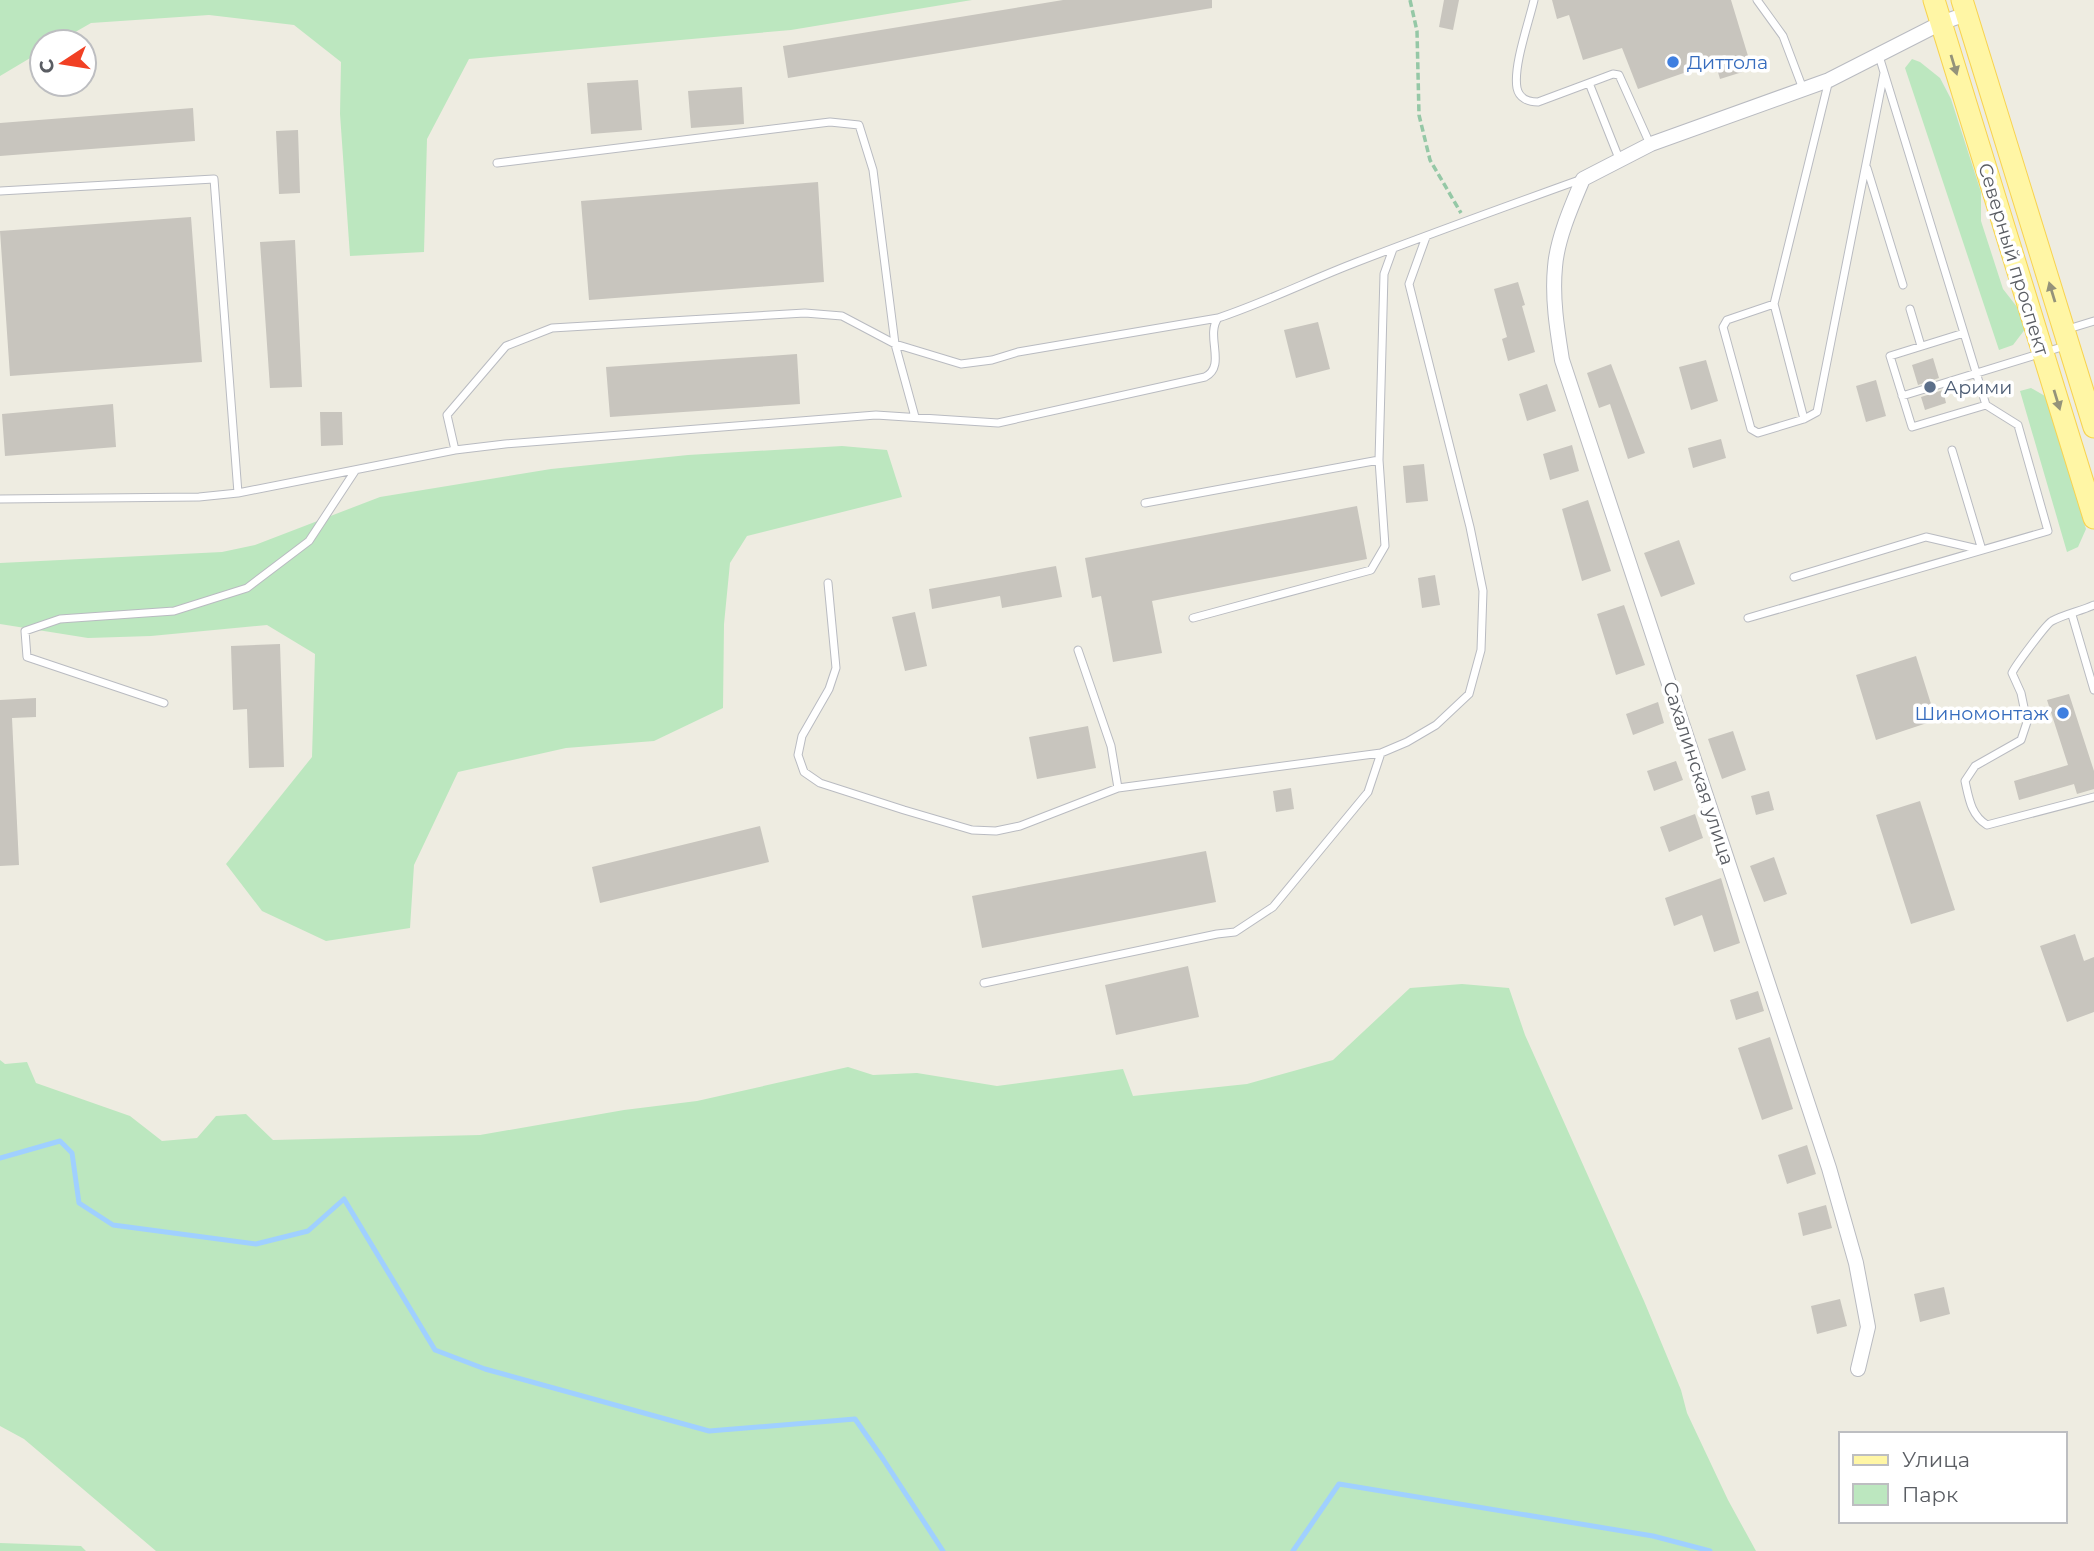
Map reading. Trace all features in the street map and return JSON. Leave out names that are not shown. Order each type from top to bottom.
[{"type":"main road","name":"Северный проспект","points":[[1934,0],[2094,518]]},
{"type":"main road","name":"Северный проспект","points":[[1964,7],[2066,337],[2089,397],[2094,427]]},
{"type":"street","points":[[1583,178],[1651,145],[1829,80],[1941,23],[1964,7]]},
{"type":"street","name":"Сахалинская улица","points":[[1583,178],[1569,212],[1555,265],[1555,314],[1562,360],[1829,1168],[1856,1263],[1868,1327],[1858,1368]]},
{"type":"lane","points":[[1534,0],[1523,41],[1518,76],[1517,89],[1521,96],[1529,102],[1538,102],[1613,74],[1619,75],[1651,145]]},
{"type":"lane","points":[[1757,0],[1783,36],[1803,89]]},
{"type":"lane","points":[[1748,618],[2048,531],[2018,425],[1986,405],[1879,56]]},
{"type":"lane","points":[[1774,304],[1727,320],[1723,327],[1751,429],[1758,433],[1804,419],[1817,412],[1884,73]]},
{"type":"lane","points":[[1804,419],[1774,304],[1829,80]]},
{"type":"lane","points":[[1589,83],[1620,161]]},
{"type":"lane","points":[[497,163],[830,122],[859,125],[873,170],[895,344],[915,418]]},
{"type":"lane","points":[[1866,167],[1903,285]]},
{"type":"lane","points":[[455,450],[447,415],[506,346],[552,328],[804,313],[842,316],[895,344],[961,364],[992,360],[1018,352],[1218,318],[1261,304],[1355,262],[1583,178]]},
{"type":"lane","points":[[0,191],[214,179],[238,493]]},
{"type":"lane","points":[[828,583],[836,668],[829,689],[802,736],[798,755],[804,772],[820,783],[972,830],[996,831],[1020,826],[1118,788],[1381,752],[1407,742],[1436,725],[1469,694],[1481,650],[1483,591],[1470,527],[1409,284],[1426,237]]},
{"type":"lane","points":[[1193,618],[1371,570],[1385,545],[1379,460],[1384,274],[1393,249]]},
{"type":"lane","points":[[1910,309],[1921,346]]},
{"type":"lane","points":[[0,499],[199,497],[238,493],[455,450],[876,415],[998,423],[1212,374],[1216,366],[1213,330],[1218,318]]},
{"type":"lane","points":[[1902,396],[2043,352],[2094,321]]},
{"type":"lane","points":[[1964,333],[1890,356],[1902,396],[1912,426],[1986,405]]},
{"type":"lane","points":[[1952,450],[1982,550]]},
{"type":"lane","points":[[1145,503],[1379,460]]},
{"type":"lane","points":[[164,704],[27,657],[25,631],[60,619],[174,611],[247,589],[309,541],[355,470]]},
{"type":"lane","points":[[1794,577],[1926,537],[1982,550]]},
{"type":"lane","points":[[2094,605],[2050,621],[2017,664],[2012,673],[2021,693],[2027,722],[2021,740],[1975,766],[1965,781],[1969,801],[1977,819],[1987,825],[2094,797]]},
{"type":"lane","points":[[2072,615],[2094,690]]},
{"type":"lane","points":[[1078,650],[1111,746],[1118,788]]},
{"type":"lane","points":[[984,983],[1234,932],[1273,907],[1368,792],[1381,752]]},
{"type":"path","points":[[1410,0],[1417,31],[1419,115],[1430,160],[1465,220]]},
{"type":"green space","points":[[0,0],[972,0],[791,30],[469,59],[427,139],[424,252],[350,256],[340,114],[341,62],[294,25],[209,15],[91,23],[82,28],[28,28],[28,59],[0,76]]},
{"type":"green space","points":[[1912,59],[1940,78],[1951,99],[1981,192],[1981,221],[2003,289],[2021,312],[2026,328],[2013,345],[1999,350],[1905,68]]},
{"type":"green space","points":[[2031,388],[2045,396],[2086,529],[2078,547],[2067,552],[2020,391]]},
{"type":"green space","points":[[842,446],[887,450],[902,497],[747,536],[730,563],[724,624],[723,708],[654,741],[566,748],[458,772],[414,865],[410,928],[326,941],[262,911],[226,864],[312,757],[315,654],[267,625],[151,636],[88,638],[0,624],[0,563],[222,552],[255,545],[380,497],[551,469],[688,455]]},
{"type":"green space","points":[[1462,984],[1509,988],[1525,1035],[1644,1301],[1681,1390],[1687,1413],[1728,1500],[1756,1551],[156,1551],[24,1439],[0,1426],[0,1060],[5,1064],[27,1062],[36,1083],[130,1116],[162,1141],[197,1138],[216,1116],[246,1114],[273,1140],[480,1135],[624,1110],[697,1101],[848,1067],[873,1075],[917,1073],[997,1086],[1123,1069],[1133,1096],[1247,1084],[1333,1060],[1410,988]]},
{"type":"green space","points":[[0,1543],[81,1546],[86,1551],[0,1551]]},
{"type":"building","points":[[1063,0],[1212,0],[1212,8],[788,78],[783,46]]},
{"type":"building","points":[[1444,0],[1459,0],[1453,30],[1439,27]]},
{"type":"building","points":[[1552,0],[1731,0],[1752,69],[1720,79],[1715,62],[1638,89],[1622,48],[1583,60],[1569,15],[1557,19]]},
{"type":"building","points":[[638,80],[642,130],[591,134],[587,83]]},
{"type":"building","points":[[742,87],[744,124],[691,128],[688,91]]},
{"type":"building","points":[[193,108],[195,141],[0,156],[0,123]]},
{"type":"building","points":[[298,130],[300,193],[279,194],[276,131]]},
{"type":"building","points":[[818,182],[824,282],[589,300],[581,201]]},
{"type":"building","points":[[191,217],[202,362],[10,376],[0,231]]},
{"type":"building","points":[[295,240],[302,387],[270,388],[260,242]]},
{"type":"building","points":[[1518,282],[1535,352],[1508,361],[1502,339],[1507,337],[1494,289]]},
{"type":"building","points":[[1318,322],[1330,369],[1296,378],[1284,330]]},
{"type":"building","points":[[797,354],[800,404],[610,417],[606,367]]},
{"type":"building","points":[[1933,358],[1939,378],[1918,385],[1912,365]]},
{"type":"building","points":[[1706,360],[1718,401],[1691,410],[1679,367]]},
{"type":"building","points":[[1611,364],[1645,453],[1628,459],[1610,404],[1599,408],[1587,373]]},
{"type":"building","points":[[1876,380],[1886,416],[1866,422],[1856,386]]},
{"type":"building","points":[[1547,384],[1556,411],[1527,421],[1519,394]]},
{"type":"building","points":[[1943,390],[1946,403],[1925,410],[1921,397]]},
{"type":"building","points":[[113,404],[116,447],[5,456],[2,414]]},
{"type":"building","points":[[320,412],[342,412],[343,445],[321,446]]},
{"type":"building","points":[[1721,439],[1726,458],[1693,468],[1688,448]]},
{"type":"building","points":[[1572,445],[1579,471],[1550,480],[1543,454]]},
{"type":"building","points":[[1424,464],[1428,501],[1406,503],[1403,466]]},
{"type":"building","points":[[1588,500],[1611,571],[1582,581],[1562,509]]},
{"type":"building","points":[[1357,506],[1367,559],[1152,601],[1162,653],[1113,662],[1101,596],[1092,598],[1085,558]]},
{"type":"building","points":[[1679,540],[1695,584],[1661,597],[1644,553]]},
{"type":"building","points":[[1056,566],[1062,597],[1002,608],[1000,596],[932,609],[929,589]]},
{"type":"building","points":[[1435,575],[1440,605],[1422,608],[1418,578]]},
{"type":"building","points":[[1624,605],[1645,665],[1616,675],[1597,614]]},
{"type":"building","points":[[915,612],[927,666],[905,671],[892,617]]},
{"type":"building","points":[[280,644],[284,767],[249,768],[247,709],[233,710],[231,646]]},
{"type":"building","points":[[1916,656],[1936,720],[1876,740],[1856,675]]},
{"type":"building","points":[[2069,694],[2094,771],[2094,789],[2077,794],[2074,784],[2019,800],[2014,781],[2068,765],[2047,700]]},
{"type":"building","points":[[36,698],[36,717],[12,718],[19,865],[0,866],[0,700]]},
{"type":"building","points":[[1658,702],[1664,723],[1633,735],[1626,714]]},
{"type":"building","points":[[1088,726],[1096,768],[1037,779],[1029,737]]},
{"type":"building","points":[[1733,731],[1746,770],[1722,779],[1708,739]]},
{"type":"building","points":[[1676,761],[1683,780],[1654,791],[1647,771]]},
{"type":"building","points":[[1291,788],[1294,809],[1276,812],[1273,791]]},
{"type":"building","points":[[1769,791],[1774,810],[1756,815],[1751,796]]},
{"type":"building","points":[[1920,801],[1955,910],[1911,924],[1876,815]]},
{"type":"building","points":[[1695,814],[1703,838],[1669,852],[1660,827]]},
{"type":"building","points":[[760,826],[769,862],[600,903],[592,867]]},
{"type":"building","points":[[1206,851],[1216,902],[982,948],[972,896]]},
{"type":"building","points":[[1774,857],[1787,894],[1764,902],[1750,866]]},
{"type":"building","points":[[1721,878],[1740,943],[1714,952],[1702,915],[1674,926],[1665,898]]},
{"type":"building","points":[[2075,934],[2084,961],[2094,957],[2094,1012],[2067,1022],[2040,946]]},
{"type":"building","points":[[1188,966],[1199,1017],[1116,1035],[1105,985]]},
{"type":"building","points":[[1758,991],[1764,1011],[1736,1020],[1730,1000]]},
{"type":"building","points":[[1770,1037],[1793,1109],[1762,1120],[1738,1048]]},
{"type":"building","points":[[1807,1145],[1816,1174],[1787,1184],[1778,1155]]},
{"type":"building","points":[[1826,1205],[1832,1228],[1803,1236],[1798,1213]]},
{"type":"building","points":[[1944,1287],[1950,1314],[1920,1322],[1914,1294]]},
{"type":"building","points":[[1840,1299],[1847,1326],[1817,1334],[1811,1306]]},
{"type":"waterway","points":[[0,1158],[60,1141],[72,1153],[79,1203],[113,1225],[256,1244],[308,1231],[344,1199],[435,1350],[485,1369],[709,1431],[855,1419],[943,1551]]},
{"type":"waterway","points":[[1293,1551],[1339,1484],[1653,1536],[1710,1551]]},
{"type":"place","name":"Диттола","points":[[1673,62]]},
{"type":"place","name":"Арими","points":[[1930,387]]},
{"type":"place","name":"Шиномонтаж","points":[[2063,713]]}]
